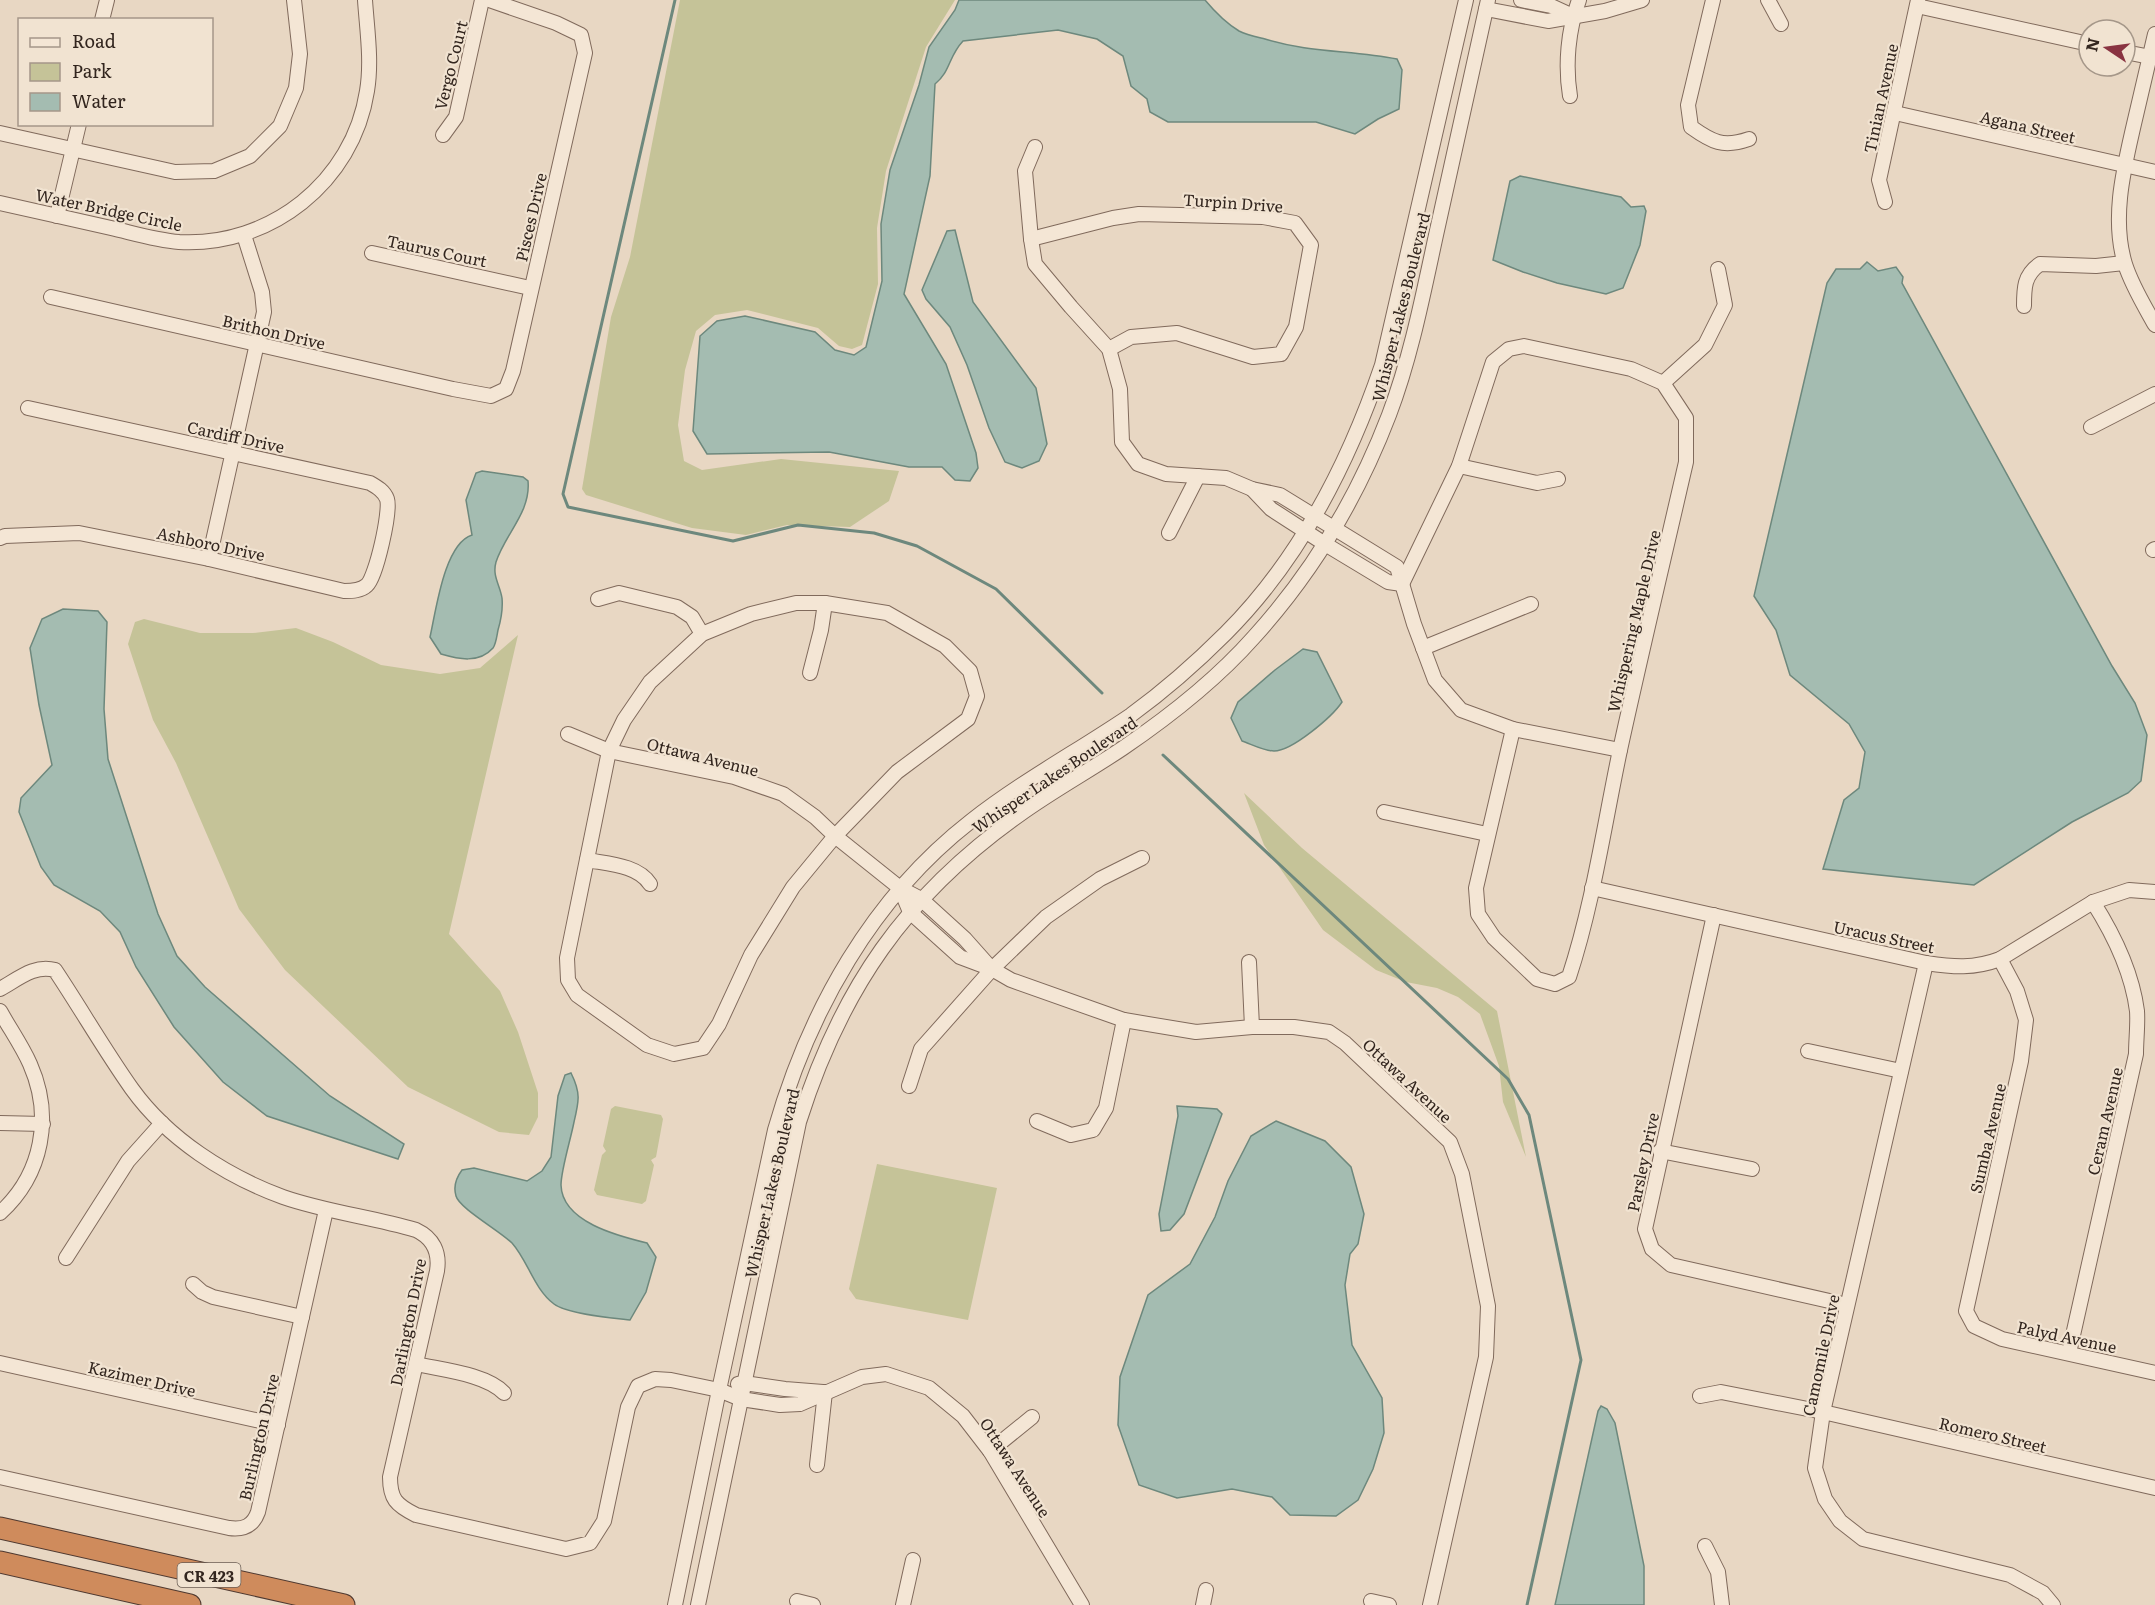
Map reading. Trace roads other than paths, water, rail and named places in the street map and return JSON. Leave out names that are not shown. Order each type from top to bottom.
[{"type":"highway","name":"CR 423","points":[[0,1527],[344,1605]]},
{"type":"highway","name":"CR 423","points":[[0,1562],[190,1605]]},
{"type":"street","points":[[102,18],[107,0]]},
{"type":"street","points":[[0,133],[175,172],[214,171],[250,156],[280,126],[296,88],[300,54],[294,0]]},
{"type":"street","name":"Water Bridge Circle","points":[[0,203],[176,242],[209,241],[244,235],[269,224],[302,204],[333,172],[350,146],[361,118],[369,80],[365,0]]},
{"type":"street","name":"Vergo Court","points":[[443,135],[456,117],[482,0]]},
{"type":"street","name":"Pisces Drive","points":[[489,0],[556,23],[580,35],[585,53],[513,371],[506,389],[491,396]]},
{"type":"street","name":"Whisper Lakes Boulevard","points":[[675,1605],[718,1390],[777,1120],[800,1052],[825,999],[860,940],[900,888],[940,847],[1018,787],[1131,714],[1180,675],[1227,632],[1268,585],[1315,516],[1346,459],[1382,365],[1466,0]]},
{"type":"street","points":[[1521,0],[1551,6],[1573,16]]},
{"type":"street","points":[[1570,96],[1567,74],[1573,16],[1579,0]]},
{"type":"street","points":[[1487,4],[1548,21],[1605,11],[1642,0]]},
{"type":"street","points":[[1713,0],[1688,105],[1691,127],[1713,142],[1736,144],[1749,139]]},
{"type":"street","points":[[1768,0],[1782,24]]},
{"type":"street","points":[[1918,3],[2077,41]]},
{"type":"street","name":"Tinian Avenue","points":[[1885,202],[1879,180],[1918,3]]},
{"type":"street","name":"Whisper Lakes Boulevard","points":[[698,1605],[799,1122],[825,1047],[859,982],[921,899],[983,841],[1167,717],[1215,676],[1254,638],[1325,544],[1367,466],[1390,413],[1405,363],[1425,286],[1487,4]]},
{"type":"street","points":[[2154,323],[2124,263],[2119,225],[2125,165],[2152,58],[2155,34]]},
{"type":"street","points":[[2137,55],[2152,58]]},
{"type":"street","name":"Agana Street","points":[[1895,113],[2155,172]]},
{"type":"street","points":[[57,216],[79,126]]},
{"type":"street","points":[[1035,147],[1025,171],[1035,264],[1109,349],[1120,389],[1122,442],[1138,464],[1166,474],[1226,478],[1252,489],[1280,495],[1397,567],[1435,680],[1461,710],[1513,729],[1620,750]]},
{"type":"street","name":"Turpin Drive","points":[[1031,239],[1113,218],[1139,214],[1263,217],[1295,223],[1311,245],[1296,327],[1281,354],[1253,357],[1178,333],[1131,337],[1109,349]]},
{"type":"street","points":[[209,559],[264,319],[264,299],[244,235]]},
{"type":"street","name":"Taurus Court","points":[[372,253],[530,288]]},
{"type":"street","points":[[2024,306],[2027,276],[2040,264],[2096,266],[2124,263]]},
{"type":"street","points":[[1402,584],[1459,466],[1493,362],[1509,349],[1524,346],[1631,369],[1663,383],[1705,345],[1725,305],[1718,269]]},
{"type":"street","points":[[1402,281],[1425,286]]},
{"type":"street","name":"Brithon Drive","points":[[51,297],[491,396]]},
{"type":"street","name":"Whispering Maple Drive","points":[[1513,729],[1476,888],[1478,914],[1494,938],[1537,979],[1555,984],[1569,977],[1592,888],[1620,750],[1686,462],[1686,418],[1663,383]]},
{"type":"street","points":[[2091,427],[2155,394]]},
{"type":"street","name":"Cardiff Drive","points":[[28,408],[370,483],[380,489],[387,500],[387,515],[381,542]]},
{"type":"street","points":[[1459,466],[1538,483],[1558,479]]},
{"type":"street","points":[[1169,533],[1198,476]]},
{"type":"street","points":[[1252,489],[1271,509],[1325,544],[1388,582],[1402,584]]},
{"type":"street","name":"Ashboro Drive","points":[[0,538],[79,533],[209,559],[344,591],[356,591],[367,585],[373,575],[381,542]]},
{"type":"street","points":[[597,599],[619,593],[677,607],[692,617],[702,634]]},
{"type":"street","points":[[796,603],[825,603],[887,613],[945,646],[970,671],[977,696],[968,720],[897,772],[835,836],[793,886],[751,955],[720,1024],[703,1048],[674,1054],[647,1046],[578,995],[568,980],[567,958],[609,751],[624,720],[650,682],[702,634],[751,614],[796,603]]},
{"type":"street","points":[[810,673],[825,603]]},
{"type":"street","points":[[1423,648],[1531,603]]},
{"type":"street","name":"Ottawa Avenue","points":[[568,734],[609,751],[734,777],[783,794],[815,817],[900,888],[921,899],[965,939],[992,969]]},
{"type":"street","points":[[1384,812],[1487,834]]},
{"type":"street","points":[[909,1086],[921,1048],[992,969],[1046,917],[1100,879],[1142,858]]},
{"type":"street","points":[[587,860],[634,870],[646,877],[650,884]]},
{"type":"street","name":"Ottawa Avenue","points":[[900,888],[910,912],[960,957],[992,969],[1011,980],[1125,1020],[1196,1032],[1252,1027],[1294,1027],[1329,1032],[1345,1042],[1450,1142],[1462,1174],[1488,1306],[1486,1357],[1430,1605]]},
{"type":"street","name":"Uracus Street","points":[[1592,888],[1926,963],[1958,968],[1983,966],[2000,959],[2093,902],[2129,890],[2155,892]]},
{"type":"street","name":"Ceram Avenue","points":[[2068,1353],[2136,1054],[2137,1012],[2126,967],[2107,923],[2093,902]]},
{"type":"street","name":"Parsley Drive","points":[[1714,915],[1660,1150],[1645,1229],[1652,1249],[1671,1265],[1847,1305]]},
{"type":"street","name":"Sumba Avenue","points":[[1974,1326],[1966,1311],[2021,1061],[2026,1020],[2017,991],[2000,959]]},
{"type":"street","points":[[1249,962],[1252,1027]]},
{"type":"street","name":"Camomile Drive","points":[[1926,963],[1823,1412],[1815,1468],[1825,1499],[1840,1521],[1863,1539],[2010,1575],[2043,1593],[2053,1605]]},
{"type":"street","name":"Darlington Drive","points":[[0,989],[35,969],[45,967],[55,970],[133,1090],[162,1123],[187,1144],[236,1177],[282,1197],[326,1210],[416,1230],[425,1235],[433,1244],[438,1259],[437,1271],[390,1477],[390,1491],[400,1507],[416,1515],[566,1549],[590,1543],[604,1521],[628,1407],[638,1386],[655,1379],[718,1390]]},
{"type":"street","points":[[0,1011],[28,1059],[34,1074],[41,1098],[43,1124],[41,1143],[31,1172],[14,1199],[0,1213]]},
{"type":"street","points":[[1037,1121],[1071,1135],[1093,1130],[1106,1108],[1125,1020]]},
{"type":"street","points":[[1808,1050],[1901,1071]]},
{"type":"street","points":[[0,1123],[43,1124]]},
{"type":"street","points":[[66,1258],[128,1161],[162,1123]]},
{"type":"street","points":[[1660,1150],[1752,1169]]},
{"type":"street","points":[[760,1197],[781,1204]]},
{"type":"street","name":"Burlington Drive","points":[[0,1477],[230,1528],[244,1528],[254,1521],[258,1512],[326,1210]]},
{"type":"street","points":[[193,1284],[202,1292],[213,1297],[302,1317]]},
{"type":"street","name":"Palyd Avenue","points":[[1974,1326],[2002,1339],[2155,1372]]},
{"type":"street","name":"Kazimer Drive","points":[[0,1363],[278,1425]]},
{"type":"street","points":[[416,1364],[480,1379],[493,1384],[504,1393]]},
{"type":"street","name":"Ottawa Avenue","points":[[718,1390],[741,1399],[780,1405],[800,1404],[862,1377],[886,1374],[928,1388],[963,1416],[990,1451],[1082,1605]]},
{"type":"street","name":"Ottawa Avenue","points":[[718,1390],[744,1383],[825,1392]]},
{"type":"street","points":[[817,1465],[825,1392]]},
{"type":"street","name":"Romero Street","points":[[1700,1396],[1721,1392],[1823,1412],[2155,1488]]},
{"type":"street","points":[[990,1451],[1032,1417]]},
{"type":"street","points":[[1705,1546],[1718,1572],[1722,1605]]},
{"type":"street","points":[[903,1605],[913,1560]]},
{"type":"street","points":[[1203,1605],[1206,1590]]},
{"type":"street","points":[[797,1601],[813,1605]]},
{"type":"street","points":[[1371,1601],[1389,1605]]},
{"type":"water","points":[[959,0],[1205,0],[1230,24],[1249,35],[1298,47],[1397,59],[1402,70],[1399,109],[1355,134],[1316,122],[1168,122],[1150,112],[1147,99],[1131,86],[1123,56],[1097,39],[1058,30],[963,41],[944,74],[935,84],[930,176],[904,294],[946,364],[976,453],[978,468],[970,481],[955,480],[942,467],[909,467],[829,452],[707,454],[693,431],[700,336],[717,321],[745,316],[815,332],[835,350],[854,355],[866,347],[882,281],[881,224],[890,170],[919,85],[929,47],[955,10]]},
{"type":"water","points":[[1520,176],[1621,197],[1631,207],[1644,206],[1646,211],[1640,245],[1623,288],[1606,294],[1557,283],[1493,260],[1510,181]]},
{"type":"water","points":[[955,230],[973,302],[1036,388],[1047,444],[1039,461],[1022,468],[1005,462],[989,428],[967,365],[950,327],[926,299],[922,290],[947,231]]},
{"type":"water","points":[[1867,262],[1878,271],[1896,267],[1903,277],[1902,283],[2112,666],[2135,703],[2147,735],[2141,781],[2128,793],[2072,822],[1974,885],[1823,869],[1844,800],[1859,788],[1865,752],[1849,724],[1790,675],[1776,630],[1754,596],[1827,283],[1836,269],[1860,269]]},
{"type":"water","points":[[482,471],[523,477],[528,481],[528,492],[522,513],[496,562],[495,572],[502,606],[495,644],[481,656],[461,659],[441,654],[430,637],[448,564],[462,541],[472,535],[466,500],[476,473]]},
{"type":"water","points":[[63,609],[98,611],[107,622],[104,709],[108,759],[158,914],[177,956],[205,987],[330,1096],[404,1144],[398,1159],[267,1116],[223,1082],[174,1027],[136,967],[120,932],[100,911],[54,885],[41,867],[19,812],[21,798],[52,765],[30,648],[42,619]]},
{"type":"water","points":[[1303,649],[1317,652],[1342,702],[1311,732],[1282,750],[1266,750],[1242,741],[1231,718],[1238,702]]},
{"type":"water","points":[[571,1073],[578,1092],[578,1103],[561,1179],[564,1198],[581,1218],[607,1231],[647,1243],[656,1257],[646,1292],[630,1320],[579,1313],[554,1304],[541,1291],[512,1243],[464,1207],[456,1196],[456,1182],[462,1170],[474,1168],[527,1181],[542,1171],[551,1157],[558,1096],[565,1075]]},
{"type":"water","points":[[1177,1106],[1217,1109],[1222,1114],[1184,1214],[1170,1230],[1161,1231],[1159,1214],[1178,1116]]},
{"type":"water","points":[[1276,1121],[1325,1141],[1351,1167],[1364,1214],[1358,1244],[1350,1254],[1345,1285],[1352,1345],[1382,1398],[1384,1433],[1373,1469],[1358,1500],[1336,1516],[1290,1515],[1272,1497],[1232,1489],[1177,1498],[1139,1485],[1118,1425],[1120,1377],[1148,1295],[1190,1264],[1215,1217],[1228,1181],[1251,1136]]},
{"type":"water","points":[[1601,1406],[1607,1409],[1615,1423],[1644,1566],[1644,1605],[1555,1605],[1598,1411]]},
{"type":"waterway","points":[[675,0],[563,494],[568,507],[733,541],[798,525],[874,533],[917,546],[996,589],[1102,693]]},
{"type":"waterway","points":[[1163,755],[1508,1079],[1529,1115],[1581,1360],[1527,1605]]}]
